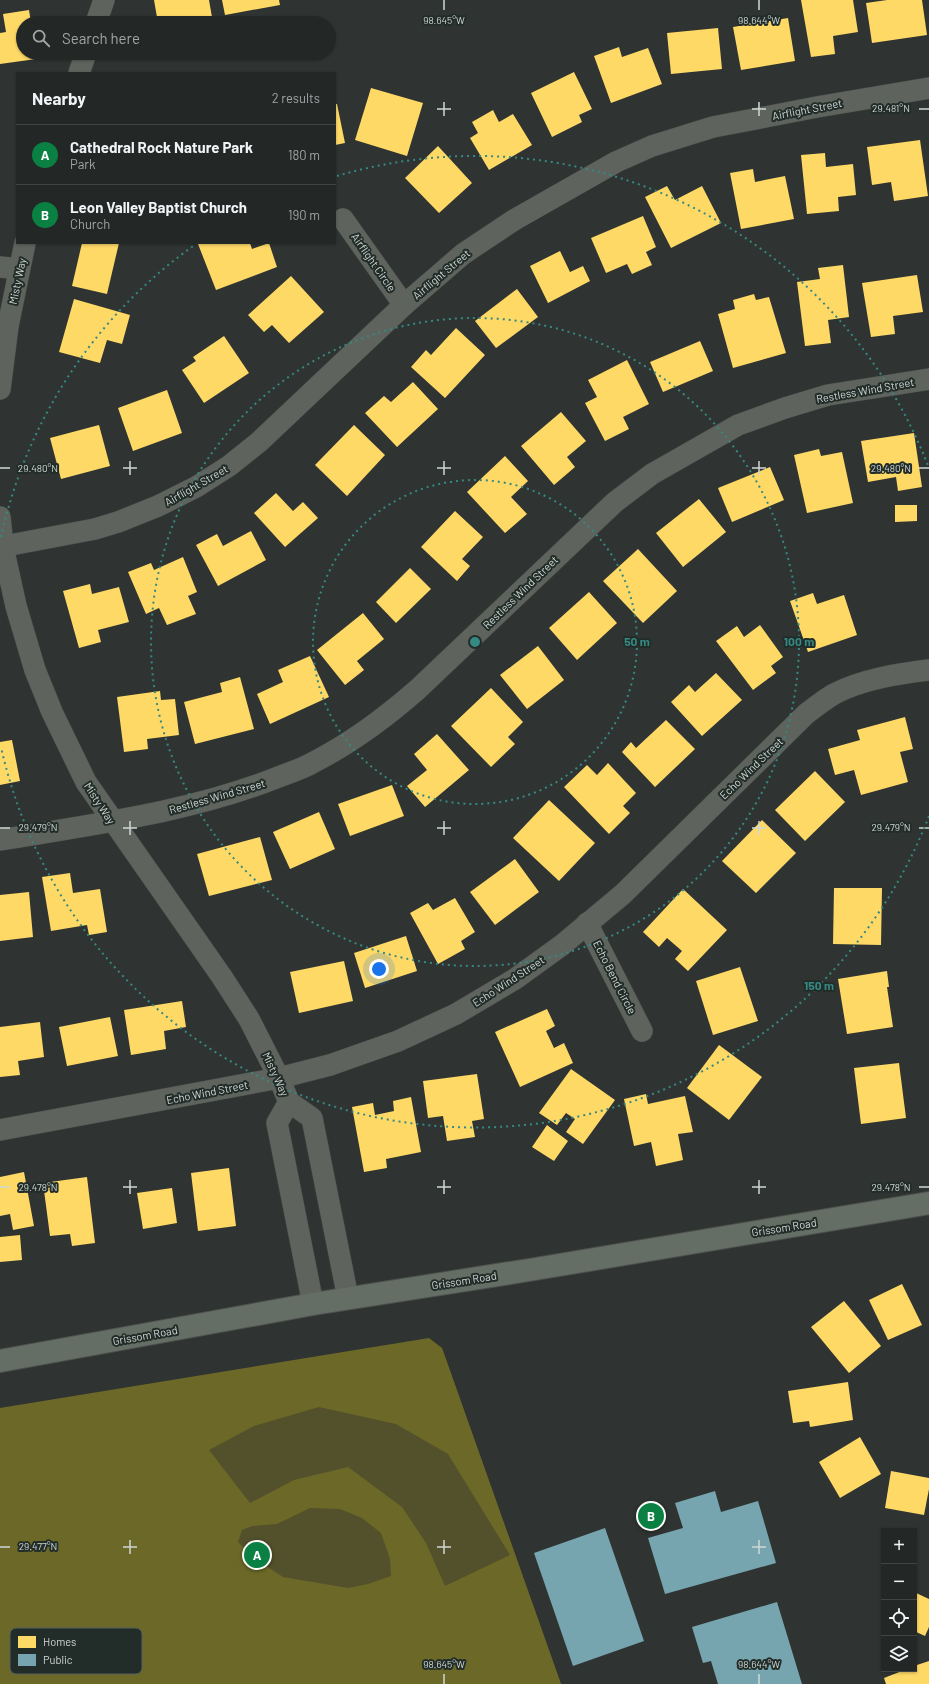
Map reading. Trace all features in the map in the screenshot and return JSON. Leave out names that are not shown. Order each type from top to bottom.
[{"type":"main road","name":"Grissom Road","points":[[0,1361],[348,1298],[929,1203]]},
{"type":"street","points":[[98,16],[104,0]]},
{"type":"street","points":[[79,72],[84,60]]},
{"type":"street","name":"Airflight Street","points":[[2,547],[95,529],[158,506],[196,487],[229,466],[260,442],[404,305],[463,254],[514,220],[616,162],[652,146],[713,127],[816,107],[929,88]]},
{"type":"street","name":"Airflight Circle","points":[[343,218],[404,305]]},
{"type":"street","name":"Misty Way","points":[[0,390],[8,326],[10,268],[24,244]]},
{"type":"street","name":"Restless Wind Street","points":[[0,840],[112,821],[192,805],[250,789],[313,763],[350,742],[386,718],[615,502],[652,474],[738,425],[785,408],[828,395],[929,379]]},
{"type":"street","name":"Misty Way","points":[[0,517],[2,547],[16,606],[35,670],[52,712],[86,782],[226,983],[249,1019],[279,1078],[289,1102],[312,1118],[348,1298]]},
{"type":"street","name":"Echo Wind Street","points":[[0,1130],[279,1078],[330,1065],[398,1041],[456,1014],[515,979],[562,945],[623,894],[806,714],[834,695],[855,685],[883,677],[929,670]]},
{"type":"street","name":"Echo Bend Circle","points":[[587,923],[642,1030]]},
{"type":"street","name":"Misty Way","points":[[289,1102],[277,1123],[313,1304]]},
{"type":"shaded area","points":[[429,1338],[442,1348],[561,1684],[0,1684],[0,1408]],"holes":[[[319,1407],[396,1424],[448,1454],[510,1555],[445,1586],[426,1543],[402,1507],[348,1467],[294,1480],[250,1503],[209,1450],[254,1426]],[[310,1508],[340,1509],[362,1518],[381,1533],[390,1559],[391,1576],[368,1584],[348,1588],[283,1577],[254,1558],[238,1542],[242,1530],[252,1526],[277,1524]]]},
{"type":"shaded area","points":[[442,1348],[561,1684],[0,1684],[0,1425]]},
{"type":"building: Homes","points":[[154,0],[209,0],[212,16],[157,16]]},
{"type":"building: Homes","points":[[222,0],[279,0],[280,5],[225,15]]},
{"type":"building: Homes","points":[[801,0],[853,0],[858,32],[833,36],[835,54],[811,57]]},
{"type":"building: Homes","points":[[887,0],[922,0],[927,35],[872,43],[866,3]]},
{"type":"building: Homes","points":[[29,10],[30,16],[16,16],[16,60],[29,60],[0,64],[0,33],[6,32],[3,14]]},
{"type":"building: Homes","points":[[788,18],[795,61],[741,70],[733,27]]},
{"type":"building: Homes","points":[[718,28],[722,69],[671,74],[667,33]]},
{"type":"building: Homes","points":[[619,47],[622,57],[648,48],[662,84],[611,103],[594,56]]},
{"type":"building: Homes","points":[[574,72],[592,109],[579,115],[582,122],[552,137],[531,93]]},
{"type":"building: Homes","points":[[371,88],[423,103],[407,156],[355,140]]},
{"type":"building: Homes","points":[[336,104],[337,104],[345,143],[336,145]]},
{"type":"building: Homes","points":[[493,110],[499,122],[513,114],[532,145],[489,170],[470,138],[478,133],[472,122]]},
{"type":"building: Homes","points":[[920,140],[928,196],[894,201],[891,182],[872,185],[867,147]]},
{"type":"building: Homes","points":[[438,146],[472,183],[439,213],[405,178]]},
{"type":"building: Homes","points":[[825,153],[826,167],[853,164],[856,195],[838,197],[839,211],[807,214],[801,155]]},
{"type":"building: Homes","points":[[753,169],[755,182],[785,176],[794,219],[741,229],[730,173]]},
{"type":"building: Homes","points":[[667,186],[675,200],[702,186],[721,223],[671,248],[645,197]]},
{"type":"building: Homes","points":[[643,216],[656,247],[646,252],[652,265],[632,274],[627,264],[606,273],[591,238]]},
{"type":"building: Homes","points":[[82,244],[119,244],[107,294],[72,286]]},
{"type":"building: Homes","points":[[198,244],[250,244],[252,249],[269,244],[277,267],[216,290]]},
{"type":"building: Homes","points":[[560,251],[570,272],[583,266],[590,281],[548,303],[530,266]]},
{"type":"building: Homes","points":[[843,265],[849,317],[828,320],[831,343],[805,346],[797,282],[820,279],[818,268]]},
{"type":"building: Homes","points":[[917,275],[923,312],[893,316],[895,334],[871,337],[862,283]]},
{"type":"building: Homes","points":[[291,276],[324,312],[289,343],[272,325],[264,332],[248,315]]},
{"type":"building: Homes","points":[[517,289],[538,317],[496,348],[475,321]]},
{"type":"building: Homes","points":[[754,294],[756,300],[769,297],[786,353],[733,368],[718,314],[735,309],[733,300]]},
{"type":"building: Homes","points":[[74,299],[130,315],[122,344],[107,340],[100,363],[59,352]]},
{"type":"building: Homes","points":[[456,328],[485,355],[445,398],[411,367],[426,350],[431,355]]},
{"type":"building: Homes","points":[[224,336],[249,373],[204,403],[182,370],[196,361],[193,357]]},
{"type":"building: Homes","points":[[700,341],[713,371],[663,392],[650,362]]},
{"type":"building: Homes","points":[[627,360],[649,404],[623,417],[629,429],[605,441],[585,403],[597,397],[588,380]]},
{"type":"building: Homes","points":[[413,382],[438,409],[397,447],[365,413],[384,396],[391,402]]},
{"type":"building: Homes","points":[[167,390],[182,433],[133,451],[118,408]]},
{"type":"building: Homes","points":[[561,412],[586,441],[567,457],[575,467],[554,485],[521,446]]},
{"type":"building: Homes","points":[[99,425],[110,466],[61,479],[50,438]]},
{"type":"building: Homes","points":[[354,425],[385,455],[347,496],[315,465]]},
{"type":"building: Homes","points":[[914,433],[922,487],[898,491],[896,477],[868,482],[861,441]]},
{"type":"building: Homes","points":[[819,449],[821,456],[842,452],[853,503],[807,513],[794,455]]},
{"type":"building: Homes","points":[[505,456],[528,481],[511,497],[527,514],[505,533],[467,492]]},
{"type":"building: Homes","points":[[770,467],[784,500],[732,522],[718,488]]},
{"type":"building: Homes","points":[[276,493],[293,511],[303,502],[318,518],[285,547],[254,513]]},
{"type":"building: Homes","points":[[699,499],[726,532],[683,567],[656,533]]},
{"type":"building: Homes","points":[[895,505],[917,505],[917,521],[895,522]]},
{"type":"building: Homes","points":[[455,511],[483,537],[462,559],[470,566],[457,581],[421,547]]},
{"type":"building: Homes","points":[[251,531],[266,560],[218,586],[196,545],[217,534],[223,546]]},
{"type":"building: Homes","points":[[638,549],[677,591],[643,623],[603,581]]},
{"type":"building: Homes","points":[[183,557],[197,592],[188,596],[196,614],[167,625],[159,608],[146,614],[128,572],[151,563],[154,570]]},
{"type":"building: Homes","points":[[410,568],[431,589],[396,623],[376,602]]},
{"type":"building: Homes","points":[[90,584],[92,594],[119,587],[129,622],[98,630],[101,642],[79,648],[63,591]]},
{"type":"building: Homes","points":[[589,592],[617,623],[577,660],[549,628]]},
{"type":"building: Homes","points":[[813,593],[817,604],[844,595],[857,635],[808,652],[790,601]]},
{"type":"building: Homes","points":[[363,613],[384,639],[357,661],[364,670],[345,685],[317,650]]},
{"type":"building: Homes","points":[[760,625],[783,657],[771,666],[776,673],[753,690],[716,641],[737,626],[744,637]]},
{"type":"building: Homes","points":[[538,646],[564,680],[527,709],[500,675]]},
{"type":"building: Homes","points":[[310,656],[329,697],[270,724],[257,694],[283,682],[278,670]]},
{"type":"building: Homes","points":[[716,673],[742,700],[702,736],[671,702],[689,685],[695,692]]},
{"type":"building: Homes","points":[[240,677],[254,729],[195,744],[184,702],[222,692],[220,683]]},
{"type":"building: Homes","points":[[491,688],[523,722],[508,737],[515,744],[491,767],[451,726]]},
{"type":"building: Homes","points":[[160,691],[161,700],[175,699],[179,735],[147,739],[148,749],[124,752],[117,697]]},
{"type":"building: Homes","points":[[905,717],[913,749],[900,752],[908,782],[861,795],[854,770],[835,775],[828,749],[860,740],[857,730]]},
{"type":"building: Homes","points":[[666,720],[695,749],[655,787],[622,752],[631,742],[636,748]]},
{"type":"building: Homes","points":[[437,734],[469,770],[425,807],[407,786],[427,770],[414,754]]},
{"type":"building: Homes","points":[[12,740],[20,781],[0,785],[0,742]]},
{"type":"building: Homes","points":[[608,763],[636,793],[623,806],[630,813],[609,834],[564,787],[587,765],[597,775]]},
{"type":"building: Homes","points":[[815,771],[845,802],[805,841],[775,810]]},
{"type":"building: Homes","points":[[392,785],[404,816],[350,836],[338,804]]},
{"type":"building: Homes","points":[[549,800],[595,843],[559,881],[513,838]]},
{"type":"building: Homes","points":[[319,812],[335,849],[290,869],[273,832]]},
{"type":"building: Homes","points":[[762,820],[796,853],[756,893],[722,861]]},
{"type":"building: Homes","points":[[260,837],[272,880],[209,896],[197,854]]},
{"type":"building: Homes","points":[[515,859],[539,892],[495,925],[470,892]]},
{"type":"building: Homes","points":[[70,873],[73,893],[100,889],[107,932],[89,935],[87,925],[51,931],[42,877]]},
{"type":"building: Homes","points":[[834,888],[882,888],[881,945],[833,944]]},
{"type":"building: Homes","points":[[683,889],[727,930],[688,971],[675,959],[682,951],[667,938],[659,947],[643,932]]},
{"type":"building: Homes","points":[[29,892],[33,937],[0,941],[0,895]]},
{"type":"building: Homes","points":[[455,898],[475,932],[461,941],[465,949],[438,964],[410,913],[428,903],[433,910]]},
{"type":"building: Homes","points":[[406,936],[417,971],[365,988],[354,953]]},
{"type":"building: Homes","points":[[344,961],[353,1001],[299,1013],[290,972]]},
{"type":"building: Homes","points":[[740,967],[758,1021],[713,1035],[696,981]]},
{"type":"building: Homes","points":[[887,971],[889,987],[887,987],[893,1027],[847,1034],[838,979]]},
{"type":"building: Homes","points":[[182,1001],[186,1027],[164,1031],[166,1049],[131,1055],[124,1010]]},
{"type":"building: Homes","points":[[547,1009],[555,1026],[546,1031],[554,1048],[564,1043],[573,1063],[520,1087],[495,1032]]},
{"type":"building: Homes","points":[[110,1017],[118,1056],[67,1066],[59,1027]]},
{"type":"building: Homes","points":[[40,1022],[44,1057],[18,1061],[20,1075],[0,1077],[0,1027]]},
{"type":"building: Homes","points":[[719,1045],[762,1077],[729,1120],[687,1088]]},
{"type":"building: Homes","points":[[899,1063],[906,1118],[861,1124],[854,1068]]},
{"type":"building: Homes","points":[[571,1069],[615,1100],[583,1144],[566,1132],[575,1119],[566,1113],[557,1125],[539,1113]]},
{"type":"building: Homes","points":[[477,1074],[484,1119],[472,1121],[475,1137],[447,1141],[443,1116],[428,1118],[423,1081]]},
{"type":"building: Homes","points":[[646,1094],[648,1104],[685,1096],[693,1132],[678,1134],[683,1160],[656,1166],[651,1142],[634,1146],[624,1099]]},
{"type":"building: Homes","points":[[411,1097],[421,1152],[386,1159],[387,1168],[364,1172],[352,1107],[373,1103],[375,1115],[394,1111],[393,1101]]},
{"type":"building: Homes","points":[[547,1125],[568,1141],[554,1161],[532,1147]]},
{"type":"building: Homes","points":[[229,1168],[236,1226],[198,1231],[191,1173]]},
{"type":"building: Homes","points":[[24,1172],[34,1226],[13,1230],[10,1214],[0,1216],[0,1177]]},
{"type":"building: Homes","points":[[87,1177],[95,1243],[72,1246],[70,1234],[50,1236],[43,1183]]},
{"type":"building: Homes","points":[[172,1188],[177,1223],[143,1229],[137,1193]]},
{"type":"building: Homes","points":[[20,1235],[22,1260],[0,1262],[0,1237]]},
{"type":"building: Homes","points":[[902,1284],[922,1325],[888,1340],[869,1300]]},
{"type":"building: Homes","points":[[844,1301],[881,1346],[849,1373],[811,1327]]},
{"type":"building: Homes","points":[[848,1382],[853,1420],[810,1427],[809,1421],[793,1423],[788,1391]]},
{"type":"building: Homes","points":[[860,1437],[881,1474],[840,1498],[819,1462]]},
{"type":"building: Homes","points":[[891,1471],[929,1478],[929,1489],[924,1515],[885,1508]]},
{"type":"building: Homes","points":[[917,1593],[929,1599],[929,1627],[925,1636],[917,1632]]},
{"type":"building: Homes","points":[[929,1661],[929,1684],[886,1684],[884,1678],[899,1672],[917,1672],[917,1665]]},
{"type":"building: Public","points":[[715,1491],[721,1512],[758,1501],[776,1563],[665,1594],[648,1538],[683,1528],[675,1503]]},
{"type":"building: Public","points":[[605,1528],[644,1641],[573,1666],[534,1553]]},
{"type":"building: Public","points":[[777,1602],[802,1684],[718,1684],[711,1661],[703,1663],[692,1627]]},
{"type":"place","name":"Leon Valley Baptist Church","points":[[651,1516]]},
{"type":"place","name":"Cathedral Rock Nature Park","points":[[257,1555]]}]
